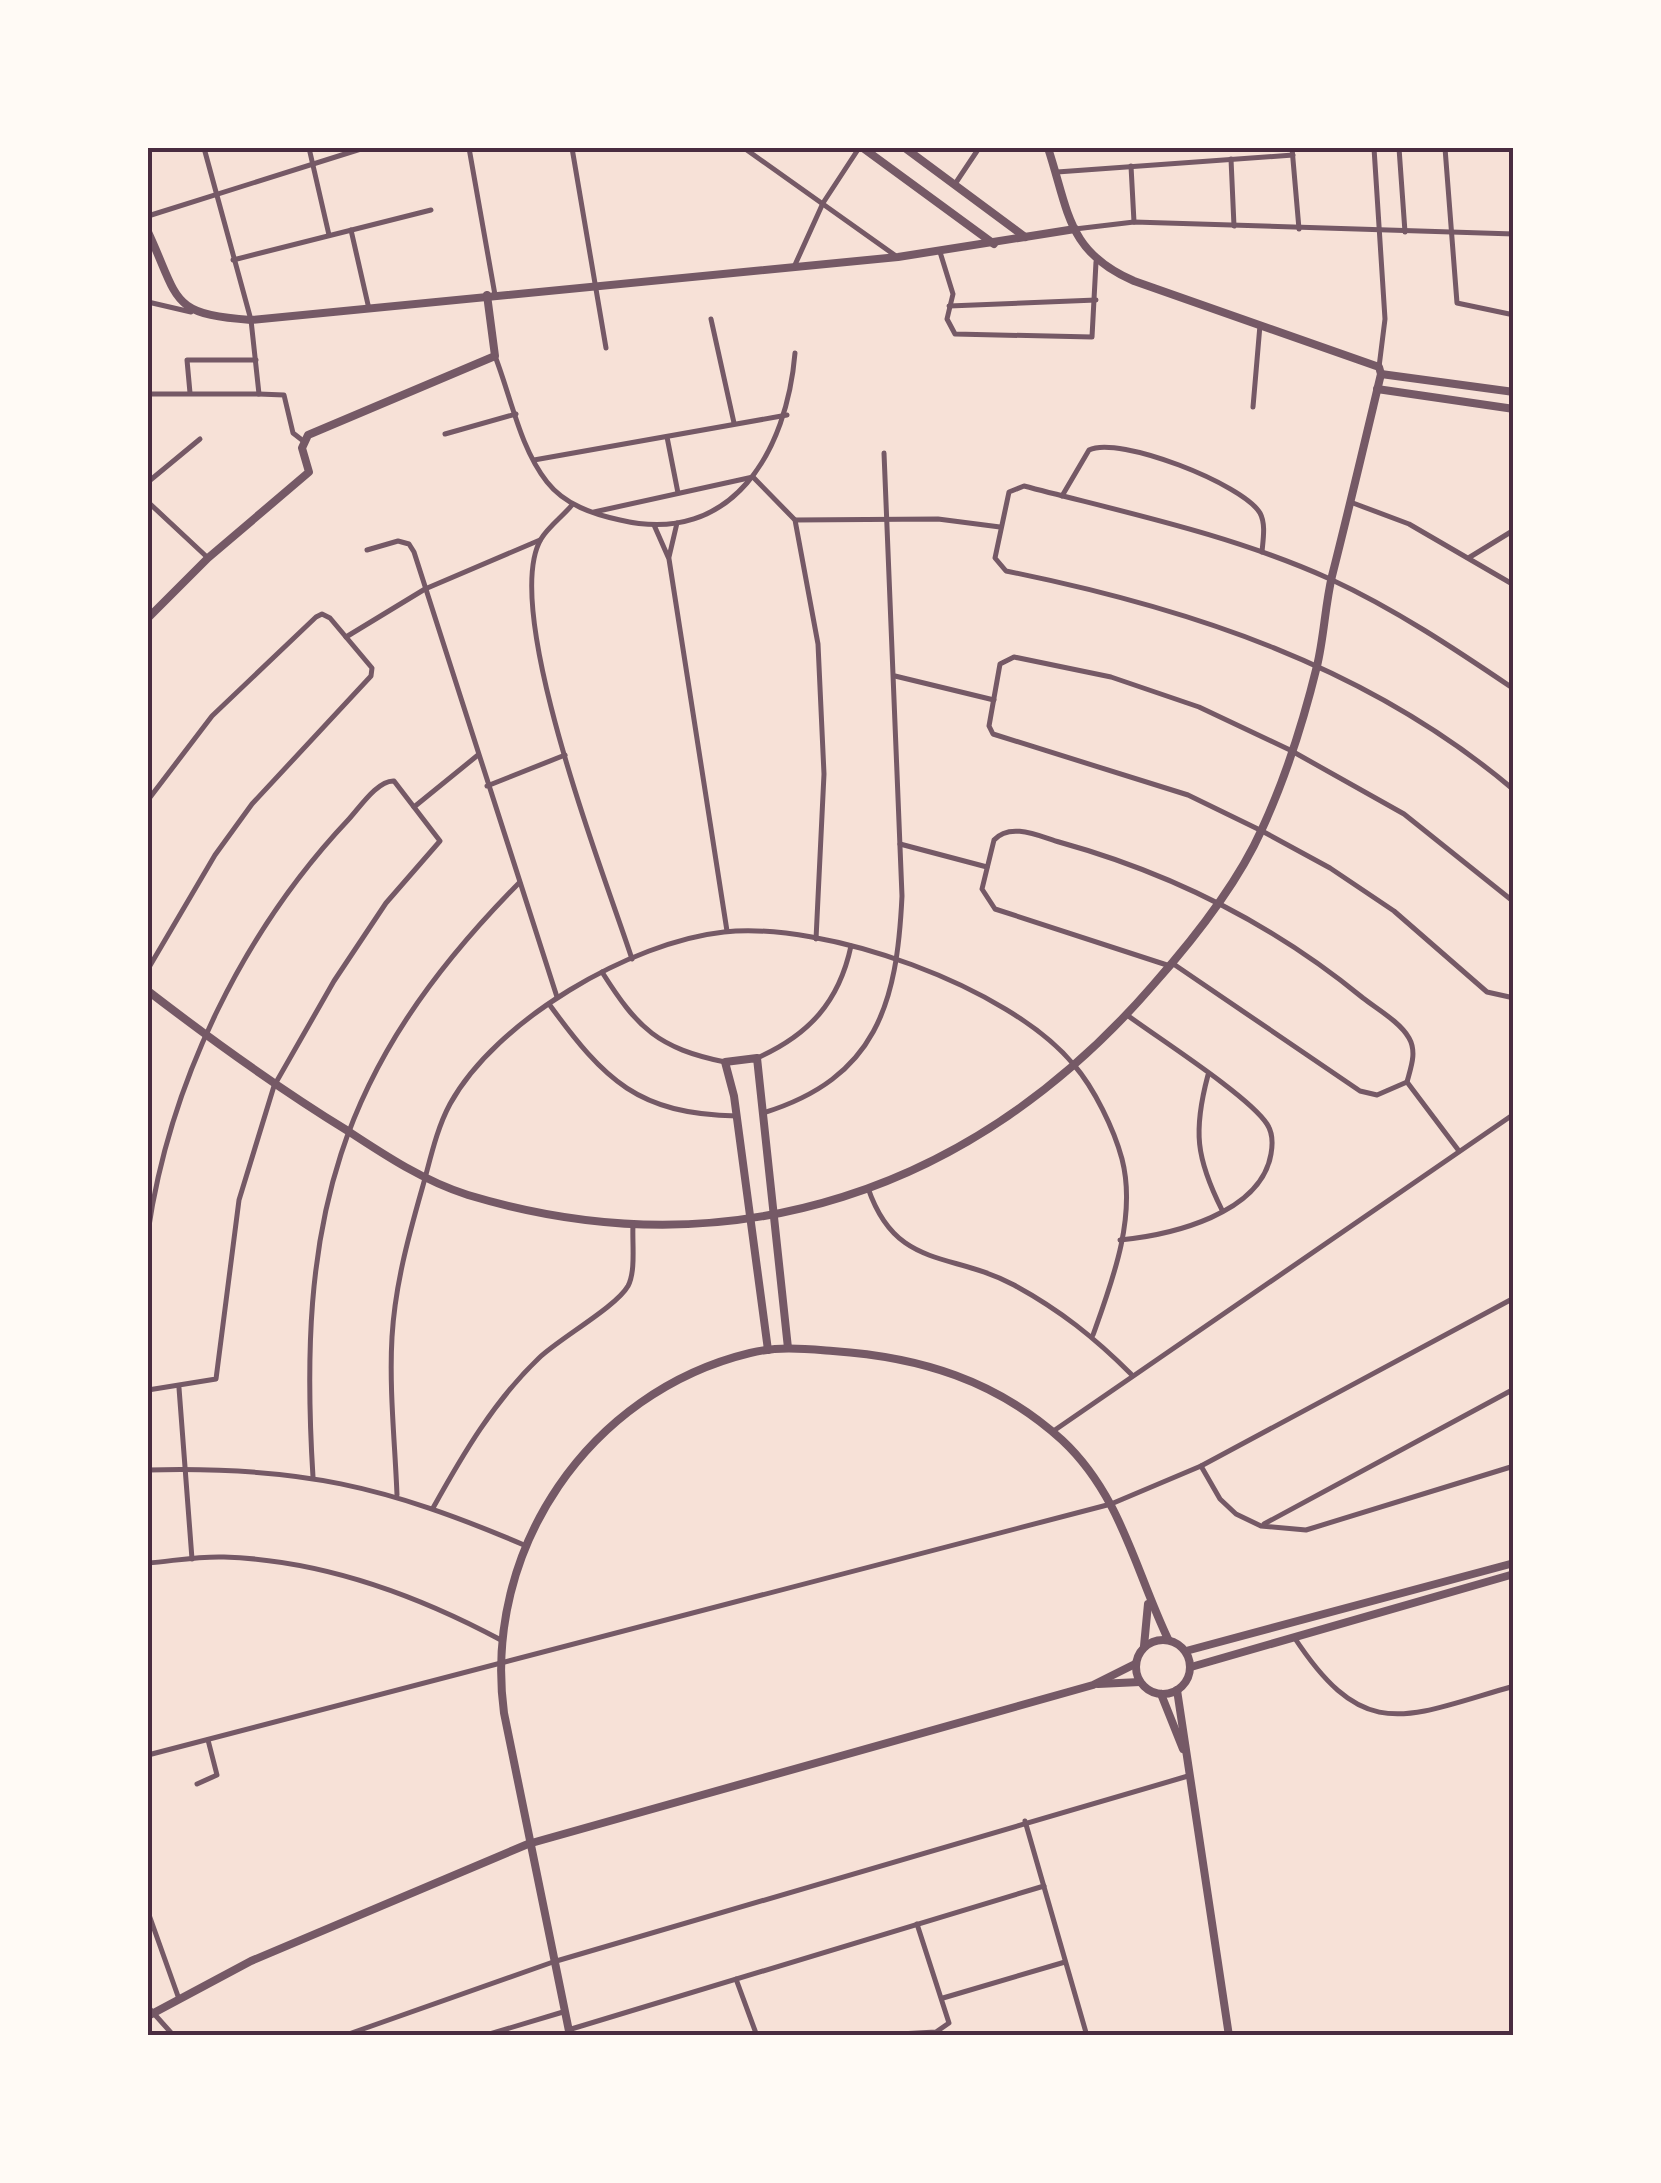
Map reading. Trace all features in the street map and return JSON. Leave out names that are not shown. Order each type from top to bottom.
[{"type":"street","points":[[204,148],[251,320],[259,394]]},
{"type":"street","points":[[310,148],[329,235]]},
{"type":"street","points":[[148,216],[364,148]]},
{"type":"street","points":[[469,148],[491,295],[495,356],[534,460],[548,484],[572,505],[654,525],[703,516],[735,498],[753,476],[787,415],[795,353]]},
{"type":"street","points":[[572,148],[606,348]]},
{"type":"street","points":[[744,148],[898,257]]},
{"type":"street","points":[[794,268],[822,203],[861,148],[994,244]]},
{"type":"street","points":[[904,148],[1026,238]]},
{"type":"street","points":[[955,184],[979,148]]},
{"type":"street","points":[[1048,148],[1075,229],[1096,262],[1134,281],[1380,370],[1514,392]]},
{"type":"street","points":[[148,991],[274,1086],[425,1178],[466,1194],[633,1226],[773,1218],[908,1173],[986,1129],[1074,1064],[1127,1015],[1171,965],[1218,901],[1262,831],[1317,665],[1332,580],[1377,389],[1384,319],[1374,148]]},
{"type":"street","points":[[1399,148],[1405,232]]},
{"type":"street","points":[[1445,148],[1456,302],[1514,315]]},
{"type":"street","points":[[1056,172],[1293,151],[1299,229]]},
{"type":"street","points":[[1230,159],[1234,226]]},
{"type":"street","points":[[1131,166],[1134,222]]},
{"type":"street","points":[[233,260],[431,210]]},
{"type":"street","points":[[148,302],[251,320],[898,257],[1134,222],[1514,234]]},
{"type":"street","points":[[351,230],[369,309]]},
{"type":"street","points":[[148,232],[180,301],[191,312]]},
{"type":"street","points":[[940,252],[953,294],[948,326],[955,334],[1088,338],[1094,334],[1096,262]]},
{"type":"street","points":[[949,306],[1096,300]]},
{"type":"street","points":[[711,319],[734,424]]},
{"type":"street","points":[[1253,407],[1260,325]]},
{"type":"street","points":[[302,440],[495,356]]},
{"type":"street","points":[[190,393],[187,360],[258,360]]},
{"type":"street","points":[[1377,389],[1514,409]]},
{"type":"street","points":[[148,394],[284,396],[293,433],[302,440],[309,472],[208,558],[148,618]]},
{"type":"street","points":[[445,434],[516,414]]},
{"type":"street","points":[[534,460],[787,415]]},
{"type":"street","points":[[667,436],[678,494]]},
{"type":"street","points":[[148,482],[200,439]]},
{"type":"street","points":[[1062,496],[1089,450],[1110,444],[1214,481],[1254,507],[1264,524],[1262,552]]},
{"type":"street","points":[[760,1114],[813,1093],[872,1038],[887,1010],[899,959],[900,844],[884,453]]},
{"type":"street","points":[[594,512],[753,476]]},
{"type":"street","points":[[753,476],[795,520],[819,662],[824,774],[816,939]]},
{"type":"street","points":[[1514,689],[1449,644],[1332,580],[1262,552],[1062,496],[1016,487],[1009,492],[995,558],[1006,570],[1174,609],[1317,665],[1434,729],[1514,790]]},
{"type":"street","points":[[148,502],[208,558]]},
{"type":"street","points":[[1352,503],[1410,524],[1514,585]]},
{"type":"street","points":[[346,637],[425,589],[540,540],[572,505]]},
{"type":"street","points":[[795,520],[884,518],[1000,526]]},
{"type":"street","points":[[669,560],[677,523]]},
{"type":"street","points":[[654,525],[669,560],[728,931]]},
{"type":"street","points":[[1470,557],[1514,530]]},
{"type":"street","points":[[540,540],[532,581],[536,640],[565,755],[632,959]]},
{"type":"street","points":[[367,550],[398,541],[409,544],[557,997]]},
{"type":"street","points":[[148,800],[212,716],[316,617],[326,615],[372,668],[371,676],[252,804],[215,855],[148,969]]},
{"type":"street","points":[[1514,902],[1404,814],[1290,750],[1198,708],[1111,676],[1014,657],[1000,664],[989,726],[998,737],[1188,795],[1262,831],[1330,868],[1394,911],[1487,992],[1514,998]]},
{"type":"street","points":[[893,676],[994,700]]},
{"type":"street","points":[[414,807],[478,755]]},
{"type":"street","points":[[487,786],[565,755]]},
{"type":"street","points":[[148,1232],[154,1188],[179,1097],[206,1036],[287,895],[326,844],[385,781],[394,782],[440,841],[365,934],[274,1086],[239,1200],[218,1373],[206,1384],[148,1390]]},
{"type":"street","points":[[1030,833],[1104,854],[1218,901],[1314,958],[1404,1031],[1414,1056],[1407,1082],[1377,1095],[1360,1091],[1171,965],[995,909],[983,896],[987,866],[999,834],[1030,833]]},
{"type":"street","points":[[900,844],[987,866]]},
{"type":"street","points":[[313,1477],[307,1376],[311,1286],[328,1194],[346,1130],[366,1088],[421,999],[466,937],[519,884]]},
{"type":"street","points":[[397,1495],[392,1338],[402,1258],[453,1099],[494,1053],[557,997],[602,972],[674,942],[728,931],[816,939],[899,959],[983,996],[1074,1064],[1122,1160],[1117,1268],[1092,1335]]},
{"type":"street","points":[[602,972],[640,1026],[660,1042],[680,1053],[725,1062],[758,1058],[814,1024],[846,971],[852,946]]},
{"type":"street","points":[[548,1004],[598,1068],[636,1096],[688,1115],[737,1116]]},
{"type":"street","points":[[1120,1240],[1180,1229],[1247,1196],[1262,1179],[1272,1142],[1261,1116],[1127,1015]]},
{"type":"street","points":[[758,1058],[760,1114],[788,1348]]},
{"type":"street","points":[[725,1062],[737,1116],[768,1350]]},
{"type":"street","points":[[1208,1075],[1197,1115],[1198,1141],[1206,1179],[1222,1210]]},
{"type":"street","points":[[1407,1082],[1459,1151]]},
{"type":"street","points":[[1052,1432],[1514,1114]]},
{"type":"street","points":[[868,1188],[879,1221],[892,1236],[932,1256],[1009,1282],[1092,1335],[1131,1374]]},
{"type":"street","points":[[433,1508],[497,1403],[575,1326],[620,1296],[630,1282],[633,1226]]},
{"type":"street","points":[[148,1755],[1111,1504],[1201,1466],[1514,1298]]},
{"type":"street","points":[[1044,1886],[569,2033],[528,1844],[528,1813],[510,1742],[498,1666],[524,1545],[544,1507],[581,1455],[620,1417],[694,1373],[768,1350],[788,1348],[914,1359],[980,1386],[1052,1432],[1098,1481],[1139,1563],[1149,1599],[1168,1639],[1186,1652],[1191,1667]]},
{"type":"street","points":[[178,1388],[192,1559]]},
{"type":"street","points":[[1261,1526],[1514,1389]]},
{"type":"street","points":[[1201,1466],[1220,1499],[1236,1514],[1261,1526],[1306,1530],[1514,1466]]},
{"type":"street","points":[[148,1470],[313,1477],[397,1495],[524,1545]]},
{"type":"street","points":[[148,1563],[192,1559],[278,1561],[378,1586],[448,1612],[501,1640]]},
{"type":"street","points":[[1186,1652],[1514,1563]]},
{"type":"street","points":[[1230,2033],[1177,1690],[1191,1667],[1514,1574]]},
{"type":"street","points":[[1140,1682],[1136,1664],[1144,1646],[1149,1599]]},
{"type":"street","points":[[1292,1635],[1321,1678],[1376,1714],[1424,1712],[1514,1686]]},
{"type":"street","points":[[1144,1646],[1168,1639]]},
{"type":"street","points":[[174,2036],[149,2012],[268,1953],[528,1844],[1093,1685],[1136,1664]]},
{"type":"street","points":[[1093,1685],[1140,1682],[1160,1694],[1185,1754]]},
{"type":"street","points":[[1160,1694],[1177,1690]]},
{"type":"street","points":[[196,1784],[217,1775],[208,1740]]},
{"type":"street","points":[[344,2036],[553,1962],[1188,1776]]},
{"type":"street","points":[[1025,1821],[1088,2036]]},
{"type":"street","points":[[148,1912],[179,1999]]},
{"type":"street","points":[[862,2036],[946,2028],[944,1998],[917,1924]]},
{"type":"street","points":[[944,1998],[1066,1962]]},
{"type":"street","points":[[736,1979],[757,2036]]},
{"type":"street","points":[[483,2036],[564,2012]]}]
